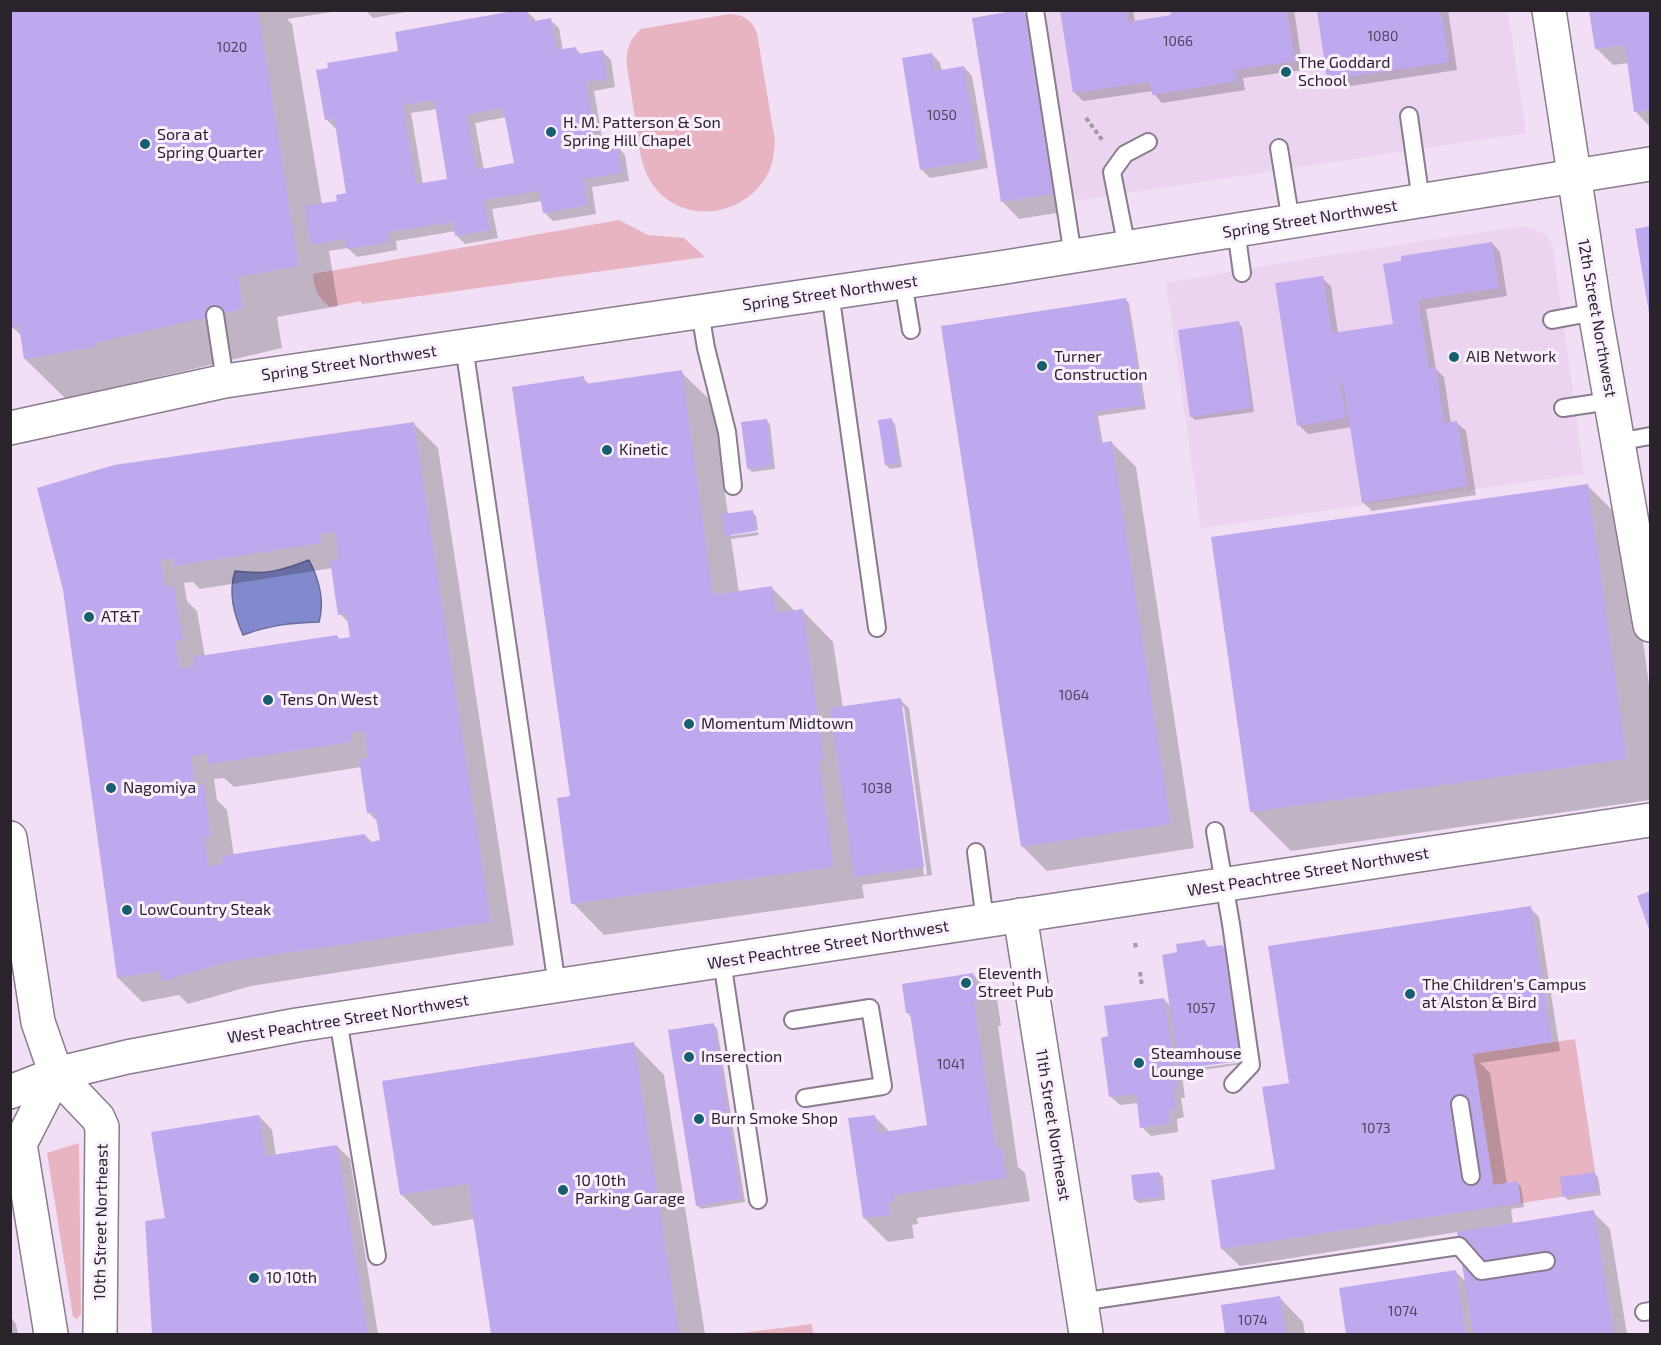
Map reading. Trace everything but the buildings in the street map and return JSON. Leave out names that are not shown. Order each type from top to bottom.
[{"type":"main road","name":"12th Street Northwest","points":[[1549,10],[1595,312],[1650,625]]},
{"type":"main road","name":"Spring Street Northwest","points":[[10,428],[225,381],[1127,248],[1650,164]]},
{"type":"main road","name":"West Peachtree Street Northwest","points":[[10,1092],[56,1074],[127,1057],[338,1019],[1650,820]]},
{"type":"main road","points":[[10,838],[38,1022],[56,1074],[20,1144],[51,1335]]},
{"type":"main road","name":"11th Street Northeast","points":[[1020,915],[1086,1335]]},
{"type":"main road","name":"10th Street Northeast","points":[[56,1074],[98,1118],[102,1127],[100,1335]]},
{"type":"lane","points":[[1035,10],[1073,256]]},
{"type":"lane","points":[[1408,116],[1421,201]]},
{"type":"lane","points":[[1127,248],[1112,172],[1125,154],[1148,142]]},
{"type":"lane","points":[[1279,148],[1291,222]]},
{"type":"lane","points":[[1236,230],[1242,273]]},
{"type":"lane","points":[[903,282],[911,330]]},
{"type":"lane","points":[[830,292],[877,628]]},
{"type":"lane","points":[[700,312],[706,348],[727,432],[733,486]]},
{"type":"lane","points":[[1552,320],[1595,312]]},
{"type":"lane","points":[[215,315],[225,381]]},
{"type":"lane","points":[[464,346],[557,986]]},
{"type":"lane","points":[[1563,408],[1611,401]]},
{"type":"lane","points":[[1618,442],[1650,436]]},
{"type":"lane","points":[[1215,831],[1251,1065],[1233,1084]]},
{"type":"lane","points":[[976,852],[985,921]]},
{"type":"lane","points":[[722,961],[758,1200]]},
{"type":"lane","points":[[793,1020],[870,1008],[883,1086],[805,1098]]},
{"type":"lane","points":[[338,1019],[377,1256]]},
{"type":"lane","points":[[1460,1104],[1471,1176]]},
{"type":"lane","points":[[1080,1302],[1459,1246],[1481,1271],[1546,1261]]},
{"type":"path","points":[[1140,972],[1142,986]]},
{"type":"shaded area","name":"The Goddard School","points":[[1045,11],[1508,11],[1526,133],[1074,201]]},
{"type":"shaded area","points":[[729,14],[739,15],[746,19],[757,33],[775,141],[773,159],[766,177],[755,191],[741,202],[709,211],[693,210],[677,205],[663,196],[644,169],[627,55],[631,41],[641,29]]},
{"type":"shaded area","points":[[619,220],[648,235],[684,238],[705,257],[362,304],[361,301],[330,307],[317,293],[314,284],[313,274]]},
{"type":"shaded area","points":[[1524,226],[1548,236],[1553,247],[1584,474],[1201,528],[1166,283],[1324,256]]},
{"type":"shaded area","points":[[1575,1039],[1598,1191],[1497,1207],[1473,1054]]},
{"type":"shaded area","points":[[79,1143],[81,1314],[77,1319],[73,1317],[47,1153]]},
{"type":"shaded area","points":[[812,1324],[813,1334],[733,1334]]},
{"type":"water","points":[[309,560],[320,590],[319,622],[280,625],[243,635],[233,604],[232,588],[235,571],[256,573],[273,571]]},
{"type":"place","name":"The Goddard School","points":[[1286,72]]},
{"type":"place","name":"H. M. Patterson & Son Spring Hill Chapel","points":[[551,132]]},
{"type":"place","name":"Sora at Spring Quarter","points":[[145,144]]},
{"type":"place","name":"AIB Network","points":[[1454,357]]},
{"type":"place","name":"Turner Construction","points":[[1042,366]]},
{"type":"place","name":"Kinetic","points":[[607,450]]},
{"type":"place","name":"AT&T","points":[[89,617]]},
{"type":"place","name":"Tens On West","points":[[268,700]]},
{"type":"place","name":"Momentum Midtown","points":[[689,724]]},
{"type":"place","name":"Nagomiya","points":[[111,788]]},
{"type":"place","name":"LowCountry Steak","points":[[127,910]]},
{"type":"place","name":"Eleventh Street Pub","points":[[966,983]]},
{"type":"place","name":"The Children's Campus at Alston & Bird","points":[[1410,994]]},
{"type":"place","name":"Inserection","points":[[689,1057]]},
{"type":"place","name":"Steamhouse Lounge","points":[[1139,1063]]},
{"type":"place","name":"Burn Smoke Shop","points":[[699,1119]]},
{"type":"place","name":"10 10th Parking Garage","points":[[563,1190]]},
{"type":"place","name":"10 10th","points":[[254,1278]]}]
